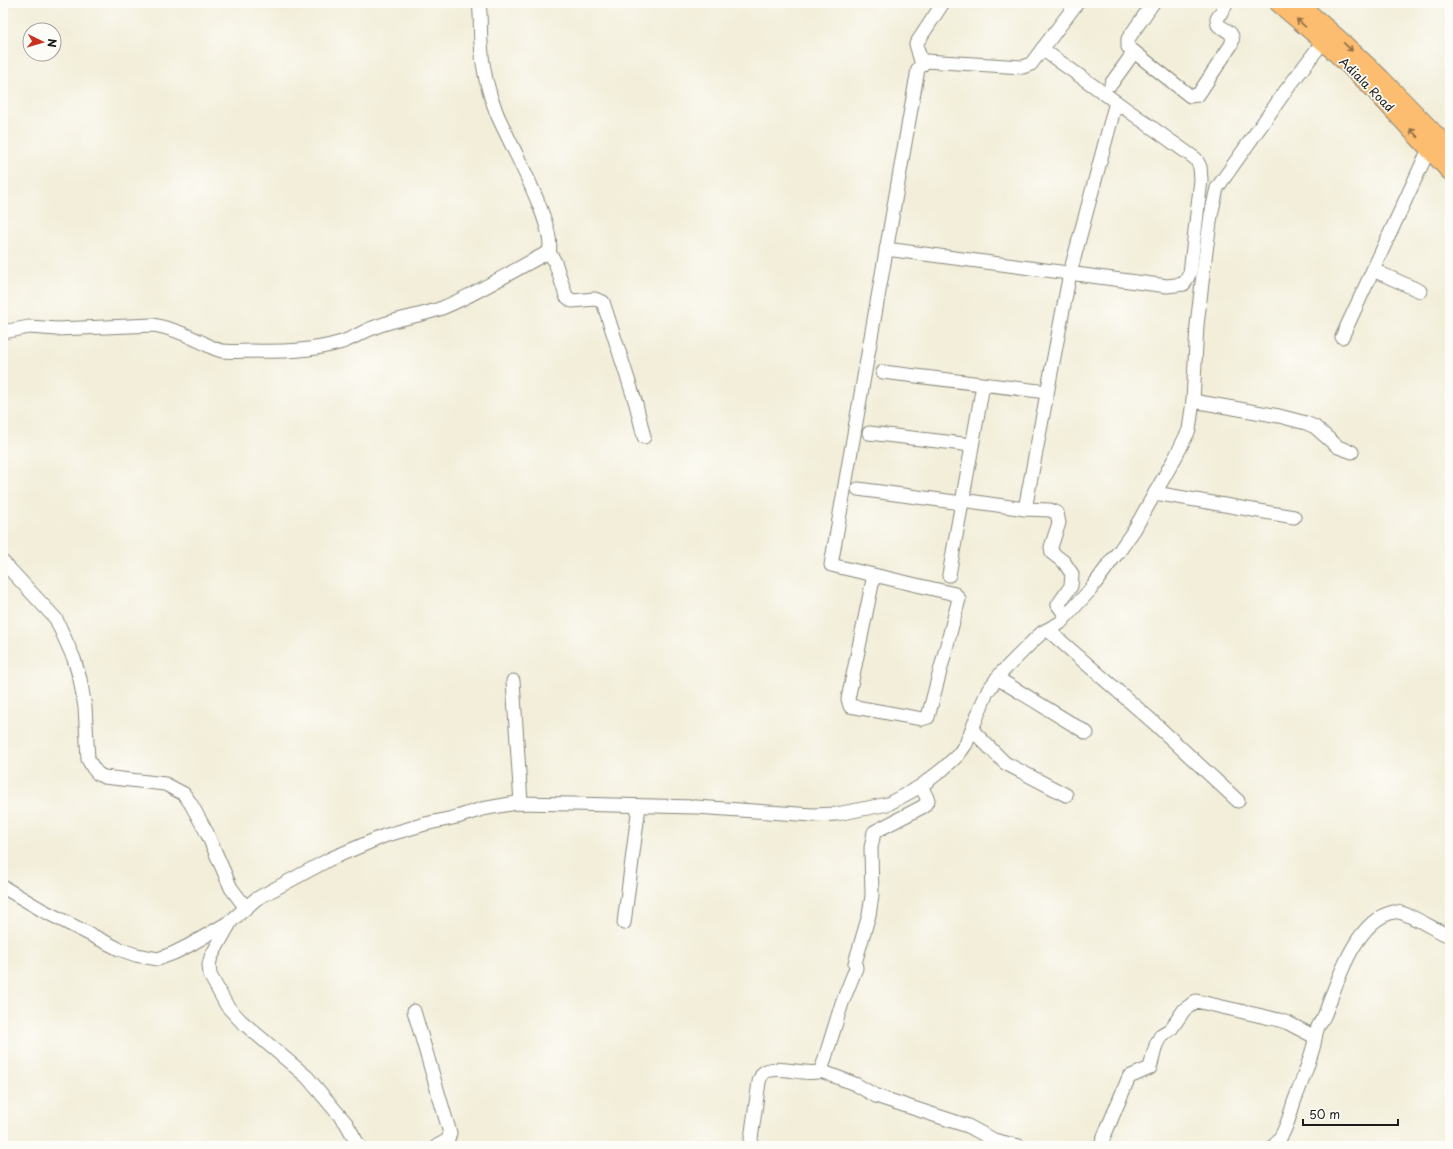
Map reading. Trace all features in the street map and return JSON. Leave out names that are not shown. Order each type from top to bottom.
[{"type":"main road","name":"Adiala Road","points":[[1278,3],[1327,37],[1381,78],[1450,149]]},
{"type":"main road","name":"Adiala Road","points":[[1298,3],[1371,87],[1450,172]]},
{"type":"street","points":[[479,3],[482,52],[485,74],[489,88],[497,114],[522,164],[543,218],[549,238],[550,252],[555,262],[566,296],[572,301],[595,299],[603,302],[636,404],[644,437]]},
{"type":"street","points":[[922,65],[916,44],[943,3]]},
{"type":"street","points":[[874,575],[848,699],[850,706],[922,719],[928,717],[959,599],[955,594],[874,575],[831,565],[918,69],[925,61],[1023,68],[1031,64],[1077,3]]},
{"type":"street","points":[[1153,3],[1128,39],[1128,47],[1190,96],[1198,95],[1230,49],[1234,40],[1232,35],[1218,25],[1217,19],[1227,3]]},
{"type":"street","points":[[3,886],[42,910],[119,949],[158,959],[188,946],[231,921],[256,899],[324,863],[384,836],[482,809],[522,803],[738,809],[813,815],[837,814],[888,804],[921,786],[935,776],[958,755],[966,744],[987,692],[1002,672],[1032,642],[1060,623],[1091,589],[1120,550],[1176,456],[1189,430],[1193,402],[1197,325],[1203,273],[1211,215],[1217,188],[1327,37]]},
{"type":"street","points":[[886,249],[1167,286],[1184,284],[1190,273],[1201,180],[1200,167],[1196,159],[1042,49]]},
{"type":"street","points":[[1111,84],[1134,52]]},
{"type":"street","points":[[1025,509],[1070,273],[1116,102]]},
{"type":"street","points":[[1342,337],[1429,149]]},
{"type":"street","points":[[3,332],[29,327],[58,329],[154,325],[169,328],[221,351],[288,352],[318,349],[353,338],[377,326],[442,308],[471,295],[516,269],[550,252]]},
{"type":"street","points":[[1373,270],[1420,291]]},
{"type":"street","points":[[883,372],[1047,392]]},
{"type":"street","points":[[949,575],[983,384]]},
{"type":"street","points":[[1193,402],[1279,416],[1306,423],[1315,427],[1338,447],[1352,452]]},
{"type":"street","points":[[869,433],[972,446]]},
{"type":"street","points":[[858,490],[1025,509],[1050,510],[1057,513],[1059,523],[1051,547],[1052,553],[1064,562],[1072,574],[1071,586],[1058,605],[1066,616]]},
{"type":"street","points":[[1155,493],[1294,517]]},
{"type":"street","points":[[3,562],[56,619],[74,660],[80,679],[85,707],[88,759],[92,768],[104,777],[165,784],[184,794],[207,833],[231,888],[246,908]]},
{"type":"street","points":[[1048,630],[1152,721],[1238,801]]},
{"type":"street","points":[[997,678],[1087,733]]},
{"type":"street","points":[[513,681],[522,803]]},
{"type":"street","points":[[972,730],[1005,763],[1066,795]]},
{"type":"street","points":[[821,1071],[842,1003],[856,968],[855,963],[869,915],[872,896],[870,878],[871,840],[874,832],[913,813],[927,804],[928,800],[921,786]]},
{"type":"street","points":[[624,923],[639,806]]},
{"type":"street","points":[[1274,1146],[1280,1139],[1285,1129],[1306,1073],[1318,1026],[1324,1016],[1338,978],[1355,944],[1375,921],[1395,912],[1399,912],[1450,936]]},
{"type":"street","points":[[231,921],[211,957],[209,965],[210,975],[220,994],[227,1006],[241,1021],[307,1077],[346,1123],[359,1146]]},
{"type":"street","points":[[1100,1146],[1129,1077],[1150,1068],[1156,1045],[1161,1035],[1171,1029],[1184,1010],[1196,1001],[1279,1020],[1315,1037]]},
{"type":"street","points":[[414,1011],[450,1133],[448,1140],[437,1146]]},
{"type":"street","points":[[750,1146],[759,1082],[763,1074],[770,1070],[808,1072],[821,1071],[855,1084],[876,1096],[968,1126],[994,1140],[1019,1146]]}]
